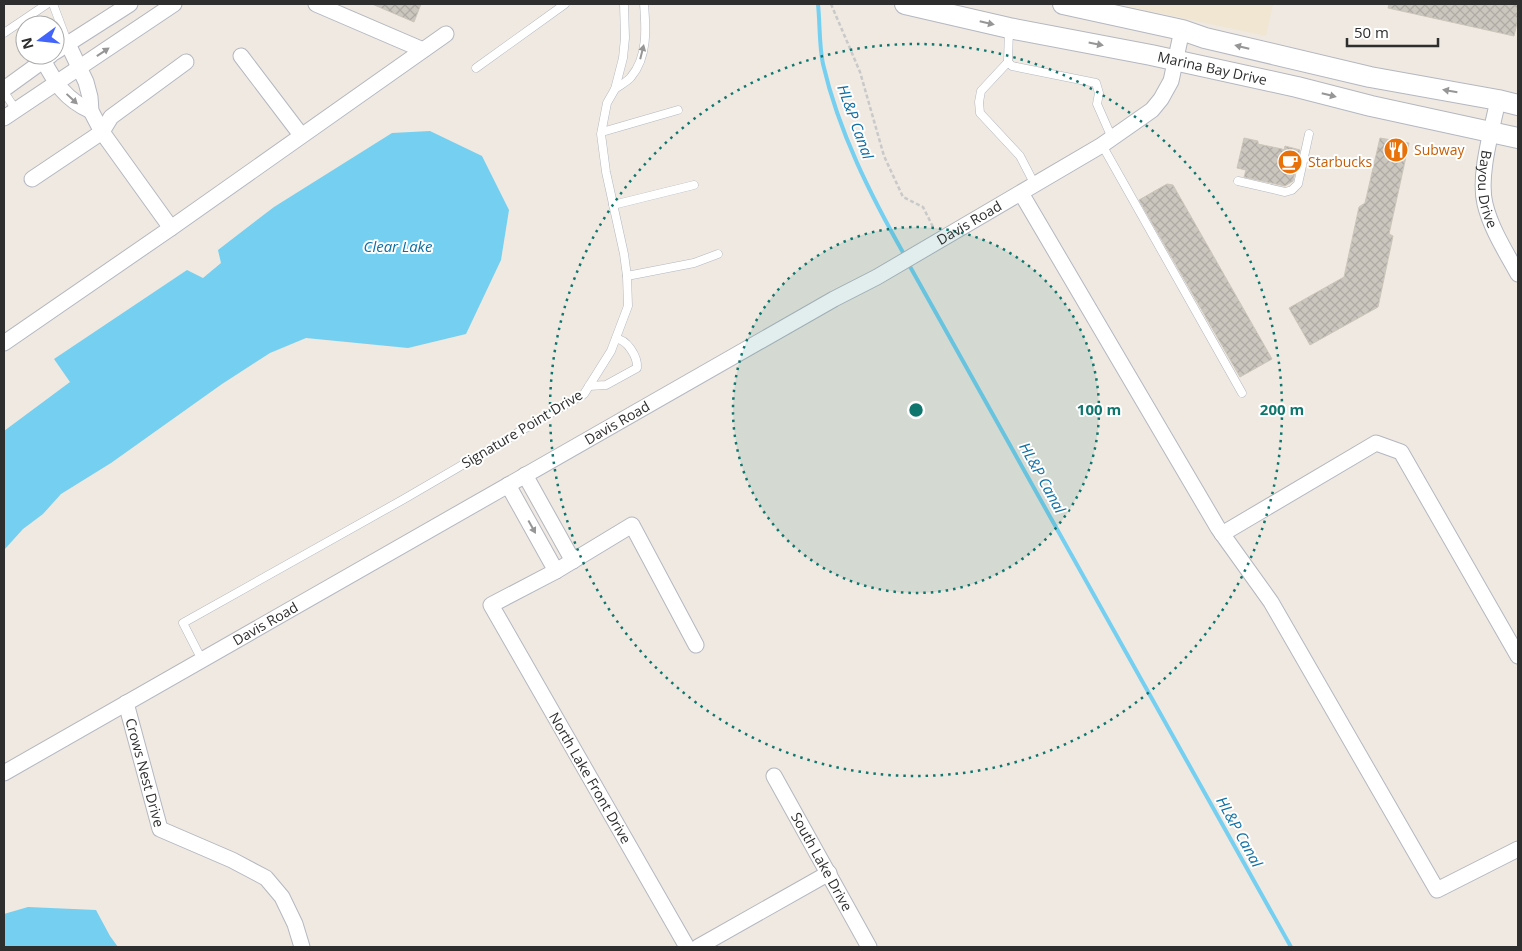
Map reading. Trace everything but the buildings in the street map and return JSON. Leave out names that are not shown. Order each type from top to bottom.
[{"type":"main road","name":"Marina Bay Drive","points":[[905,4],[949,9],[1009,28],[1298,87],[1360,103],[1518,138]]},
{"type":"main road","name":"Marina Bay Drive","points":[[1063,4],[1182,30],[1205,38],[1370,77],[1498,100],[1518,106]]},
{"type":"main road","points":[[1298,87],[1303,61]]},
{"type":"main road","points":[[1360,103],[1370,77]]},
{"type":"street","points":[[65,46],[130,4]]},
{"type":"street","points":[[10,114],[174,4]]},
{"type":"street","points":[[316,4],[423,50]]},
{"type":"street","name":"Davis Road","points":[[4,773],[834,299],[877,277],[938,236],[1021,193],[1107,142],[1152,110],[1161,99],[1171,81],[1182,30]]},
{"type":"street","points":[[4,343],[446,34]]},
{"type":"street","points":[[68,44],[80,68],[90,97],[91,111],[102,132],[171,228]]},
{"type":"street","points":[[241,56],[301,136]]},
{"type":"street","points":[[32,179],[102,132],[111,117],[186,62]]},
{"type":"street","points":[[4,91],[38,65]]},
{"type":"street","points":[[52,65],[56,84],[78,105],[91,111]]},
{"type":"street","name":"Bayou Drive","points":[[1498,100],[1483,176],[1484,202],[1492,226],[1518,274]]},
{"type":"street","points":[[1021,193],[1222,534],[1271,602],[1437,890],[1518,849]]},
{"type":"street","points":[[1222,534],[1376,443],[1401,452],[1518,656]]},
{"type":"street","points":[[525,475],[573,561]]},
{"type":"street","points":[[508,485],[556,571],[632,525],[696,645]]},
{"type":"street","name":"North Lake Front Drive","points":[[556,571],[492,605],[493,608],[687,947]]},
{"type":"street","name":"Crows Nest Drive","points":[[126,703],[160,828],[232,860],[266,878],[282,897],[295,924],[302,947]]},
{"type":"street","name":"South Lake Drive","points":[[774,776],[869,947]]},
{"type":"street","points":[[698,947],[829,873]]},
{"type":"lane","points":[[4,33],[47,4]]},
{"type":"lane","points":[[53,4],[68,44]]},
{"type":"lane","points":[[476,68],[565,4]]},
{"type":"lane","name":"Signature Point Drive","points":[[202,660],[183,624],[404,499],[584,394],[611,351],[628,306],[627,276],[606,172],[602,132],[607,103],[615,89],[624,51],[624,4]]},
{"type":"lane","name":"Signature Point Drive","points":[[615,89],[631,78],[641,59],[646,38],[644,4]]},
{"type":"lane","points":[[1009,28],[1008,62],[981,91],[980,113],[1020,156],[1035,184]]},
{"type":"lane","points":[[1008,62],[1012,66],[1096,84],[1099,92],[1097,104],[1104,122],[1107,142],[1242,393]]},
{"type":"lane","points":[[4,91],[10,114]]},
{"type":"lane","points":[[602,132],[678,110]]},
{"type":"lane","points":[[1238,181],[1285,192],[1292,190],[1298,184],[1309,134]]},
{"type":"lane","points":[[613,205],[694,185]]},
{"type":"lane","points":[[627,276],[694,263],[718,254]]},
{"type":"lane","points":[[589,386],[606,385],[637,368],[637,363],[626,342],[616,338]]},
{"type":"path","points":[[831,4],[860,72],[884,156],[903,196],[924,207],[938,236]]},
{"type":"shaded area","points":[[1118,4],[1273,4],[1266,36]]},
{"type":"water","name":"Clear Lake","points":[[430,131],[482,156],[509,210],[501,260],[466,334],[408,348],[306,338],[270,353],[222,384],[111,463],[61,494],[43,514],[23,529],[4,550],[4,431],[70,382],[54,359],[187,270],[203,278],[221,263],[218,250],[274,207],[392,133]]},
{"type":"water","points":[[28,907],[96,910],[118,947],[4,947],[4,914]]},
{"type":"waterway","name":"HL&P Canal","points":[[818,4],[823,64],[838,115],[868,187],[905,256]]},
{"type":"waterway","name":"HL&P Canal","points":[[908,263],[1291,947]]},
{"type":"place","name":"Subway","points":[[1396,150]]},
{"type":"place","name":"Starbucks","points":[[1290,162]]}]
